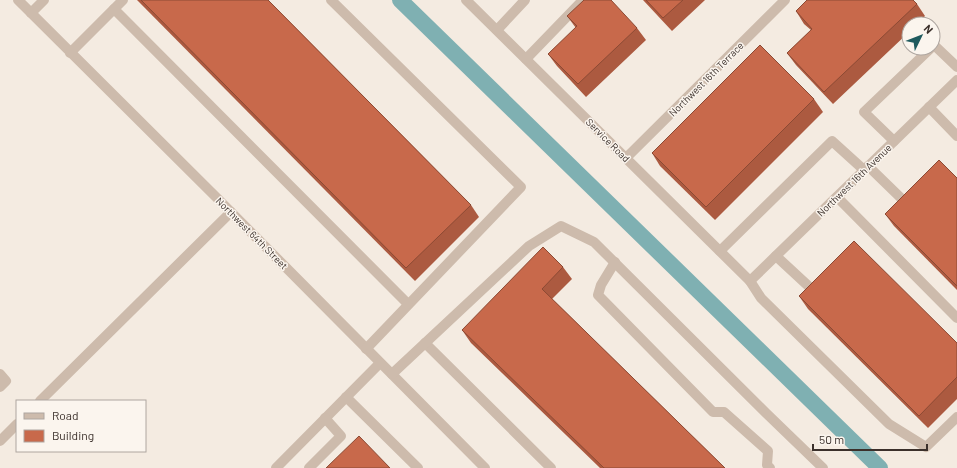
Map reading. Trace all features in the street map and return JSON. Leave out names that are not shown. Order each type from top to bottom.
[{"type":"street","name":"Northwest 64th Street","points":[[18,0],[231,212],[484,468]]},
{"type":"street","points":[[31,13],[44,0]]},
{"type":"street","points":[[70,53],[123,0]]},
{"type":"street","points":[[331,0],[521,187],[366,348]]},
{"type":"street","name":"Service Road","points":[[466,0],[720,250],[750,281],[761,298],[889,424],[926,447],[957,416]]},
{"type":"street","points":[[497,30],[526,0]]},
{"type":"street","points":[[526,59],[584,0]]},
{"type":"street","name":"Northwest 16th Terrace","points":[[626,158],[785,0]]},
{"type":"street","points":[[114,9],[408,304]]},
{"type":"street","points":[[941,52],[957,67]]},
{"type":"street","points":[[894,141],[864,112],[923,56]]},
{"type":"street","name":"Northwest 16th Avenue","points":[[750,281],[957,80]]},
{"type":"street","points":[[929,107],[957,136]]},
{"type":"street","points":[[720,250],[832,141],[904,201]]},
{"type":"street","points":[[836,197],[957,318]]},
{"type":"street","points":[[41,400],[231,212]]},
{"type":"street","points":[[392,374],[529,246],[561,226],[594,242],[823,468]]},
{"type":"street","points":[[776,256],[817,294]]},
{"type":"street","points":[[615,262],[601,285],[598,295],[712,412],[724,412],[768,451],[767,464],[770,468]]},
{"type":"street","points":[[424,343],[551,468]]},
{"type":"street","points":[[276,468],[380,363]]},
{"type":"street","points":[[0,374],[6,381],[0,387]]},
{"type":"street","points":[[346,397],[418,468]]},
{"type":"street","points":[[309,468],[341,436],[325,418]]},
{"type":"street","points":[[0,441],[16,425]]},
{"type":"building","points":[[141,0],[268,0],[471,205],[406,268]]},
{"type":"building","points":[[584,0],[611,0],[637,28],[578,84],[548,54],[577,26],[567,16]]},
{"type":"building","points":[[646,0],[683,0],[663,18]]},
{"type":"building","points":[[807,0],[913,0],[917,4],[904,16],[901,16],[901,19],[824,92],[787,53],[812,29],[796,11]]},
{"type":"building","points":[[760,45],[814,99],[706,207],[652,153]]},
{"type":"building","points":[[939,160],[957,178],[957,286],[885,214]]},
{"type":"building","points":[[854,241],[957,343],[957,377],[919,416],[799,296]]},
{"type":"building","points":[[543,247],[563,267],[542,289],[725,468],[604,468],[462,330]]},
{"type":"building","points":[[359,436],[390,468],[326,468]]},
{"type":"waterway","points":[[400,0],[880,468]]}]
